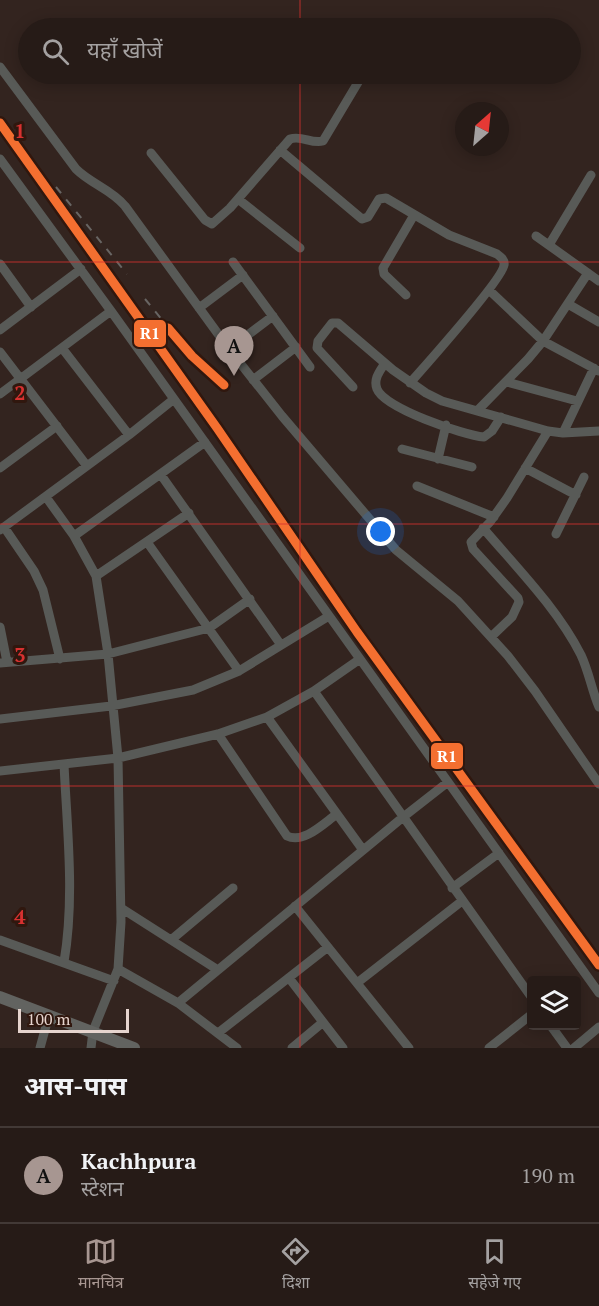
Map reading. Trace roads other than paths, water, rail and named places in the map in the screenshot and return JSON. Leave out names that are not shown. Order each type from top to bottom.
[{"type":"main road","points":[[0,997],[134,1048]]},
{"type":"street","points":[[0,67],[76,169],[89,181],[112,192],[125,206],[253,380],[396,550],[458,601],[491,637],[535,691],[599,784]]},
{"type":"street","points":[[151,153],[212,224],[238,199],[280,150],[294,138],[323,141],[357,84]]},
{"type":"street","points":[[280,150],[362,219],[368,217],[382,197],[386,198],[449,235],[497,254],[503,259],[505,264],[503,269],[489,290],[410,383]]},
{"type":"street","points":[[0,159],[599,993]]},
{"type":"street","points":[[549,246],[591,175]]},
{"type":"street","points":[[238,199],[300,248]]},
{"type":"street","points":[[406,295],[384,274],[383,268],[414,215]]},
{"type":"street","points":[[536,236],[599,281]]},
{"type":"street","points":[[233,262],[310,367]]},
{"type":"street","points":[[0,264],[31,307]]},
{"type":"street","points":[[0,330],[81,269]]},
{"type":"street","points":[[478,410],[507,382],[543,340],[588,273]]},
{"type":"street","points":[[199,308],[243,275]]},
{"type":"street","points":[[489,290],[543,340],[597,369],[577,401],[563,433]]},
{"type":"street","points":[[568,304],[599,322]]},
{"type":"street","points":[[0,394],[111,311]]},
{"type":"street","points":[[229,349],[273,316]]},
{"type":"street","points":[[353,387],[317,348],[318,341],[332,322],[338,323],[410,383],[442,401],[548,431],[563,433],[599,431]]},
{"type":"street","points":[[253,380],[296,347]]},
{"type":"street","points":[[62,348],[129,435]]},
{"type":"street","points":[[0,352],[87,466]]},
{"type":"street","points":[[385,363],[376,381],[377,390],[382,397],[404,411],[484,437],[492,431],[501,417]]},
{"type":"street","points":[[507,382],[577,401]]},
{"type":"street","points":[[60,659],[43,590],[34,571],[2,528],[129,435],[174,399]]},
{"type":"street","points":[[438,459],[446,425]]},
{"type":"street","points":[[0,468],[57,426]]},
{"type":"street","points":[[491,637],[512,617],[519,602],[518,597],[471,545],[472,538],[494,517],[548,431]]},
{"type":"street","points":[[74,536],[205,442]]},
{"type":"street","points":[[402,449],[472,467]]},
{"type":"street","points":[[525,468],[576,495]]},
{"type":"street","points":[[161,475],[281,645]]},
{"type":"street","points":[[556,534],[584,477]]},
{"type":"street","points":[[417,486],[494,517]]},
{"type":"street","points":[[46,497],[74,536],[96,576],[108,654],[111,706],[118,758],[121,908],[118,969],[93,1031],[91,1048]]},
{"type":"street","points":[[96,576],[189,513]]},
{"type":"street","points":[[483,528],[535,589],[572,638],[582,658],[599,708]]},
{"type":"street","points":[[147,542],[239,671]]},
{"type":"street","points":[[0,627],[3,662],[108,654],[209,628],[250,599]]},
{"type":"street","points":[[0,719],[111,706],[194,690],[239,671],[329,616]]},
{"type":"street","points":[[0,771],[118,758],[218,734],[267,717],[314,691],[360,659]]},
{"type":"street","points":[[314,691],[527,992]]},
{"type":"street","points":[[267,717],[363,850]]},
{"type":"street","points":[[218,734],[287,836],[292,838],[305,836],[337,814]]},
{"type":"street","points":[[64,764],[70,905],[64,962]]},
{"type":"street","points":[[178,1003],[448,782]]},
{"type":"street","points":[[452,888],[499,853]]},
{"type":"street","points":[[171,940],[233,888]]},
{"type":"street","points":[[357,983],[462,901]]},
{"type":"street","points":[[295,906],[409,1048]]},
{"type":"street","points":[[121,908],[218,970]]},
{"type":"street","points":[[0,940],[114,981]]},
{"type":"street","points":[[218,1033],[328,948]]},
{"type":"street","points":[[118,969],[178,1003],[237,1048]]},
{"type":"street","points":[[289,978],[343,1048]]},
{"type":"street","points":[[40,1048],[49,1015]]},
{"type":"street","points":[[489,1048],[527,1017]]},
{"type":"street","points":[[292,1048],[322,1023]]},
{"type":"street","points":[[574,1048],[599,1027]]},
{"type":"street","points":[[554,1030],[567,1048]]},
{"type":"railway","points":[[0,123],[217,428],[357,632],[599,965]]},
{"type":"railway","points":[[56,187],[127,274]]},
{"type":"railway","points":[[145,299],[192,356],[224,385]]},
{"type":"place","name":"Kachhpura","points":[[234,376]]}]
